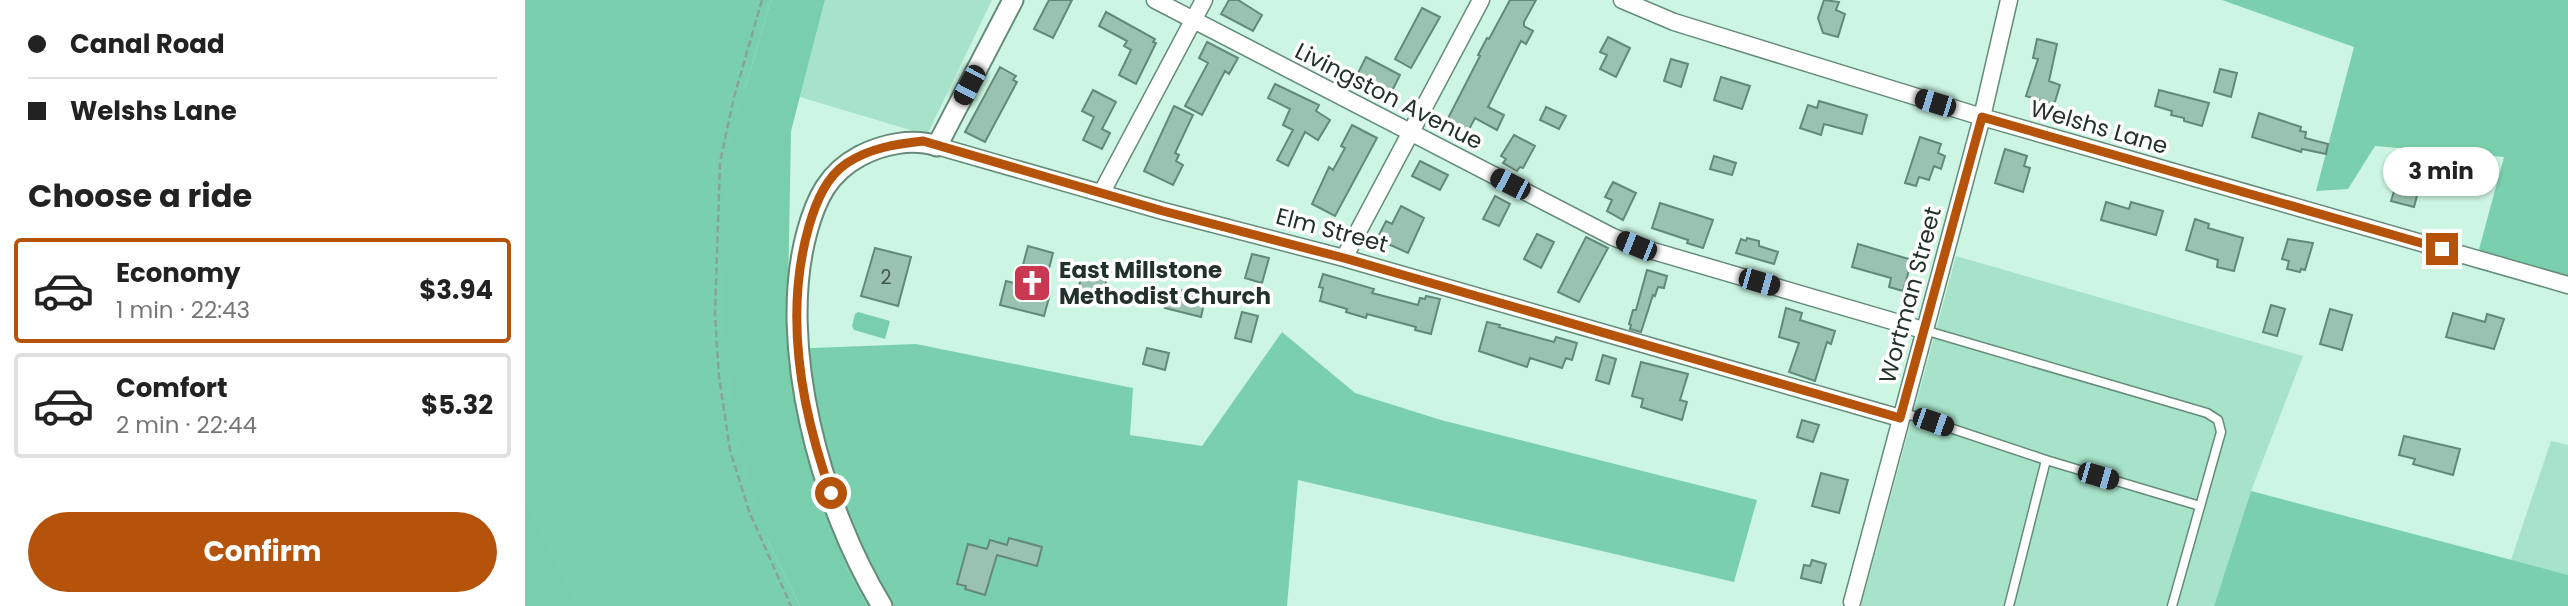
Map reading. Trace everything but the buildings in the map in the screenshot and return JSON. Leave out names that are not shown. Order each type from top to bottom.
[{"type":"street","points":[[937,146],[1013,0]]},
{"type":"street","name":"Livingston Avenue","points":[[1156,0],[1613,237],[1923,330]]},
{"type":"street","points":[[1102,192],[1204,0]]},
{"type":"street","points":[[1344,258],[1481,0]]},
{"type":"street","name":"Welshs Lane","points":[[1622,0],[1674,22],[1982,117],[2568,285]]},
{"type":"street","name":"Wortman Street","points":[[1855,604],[1900,418],[1982,117],[2009,0]]},
{"type":"street","name":"Elm Street","points":[[882,606],[859,564],[838,510],[811,425],[797,338],[802,249],[814,209],[824,187],[846,163],[881,147],[923,141],[1344,258],[1900,418]]},
{"type":"lane","points":[[1923,330],[2207,413],[2218,420],[2221,432],[2172,606]]},
{"type":"lane","points":[[1900,418],[1911,415],[2046,460],[2200,506]]},
{"type":"lane","points":[[2009,606],[2046,460]]},
{"type":"path","points":[[762,0],[734,97],[720,162],[715,315],[719,377],[730,450],[749,511],[791,606]]},
{"type":"shaded area","points":[[525,0],[771,0],[745,89],[767,539],[800,606],[525,606]]},
{"type":"shaded area","points":[[771,0],[825,0],[791,131],[787,349],[812,474],[849,573],[868,606],[800,606],[767,539],[739,438],[724,318],[731,148]]},
{"type":"shaded area","points":[[825,0],[992,0],[927,135],[800,97]]},
{"type":"shaded area","points":[[2222,0],[2568,0],[2568,293],[2474,268],[2504,157],[2375,146],[2348,189],[2316,191],[2354,47]]},
{"type":"shaded area","points":[[1956,256],[2303,356],[2251,491],[2214,606],[1861,606]]},
{"type":"shaded area","points":[[858,312],[890,321],[885,339],[854,330],[852,326]]},
{"type":"shaded area","points":[[1282,332],[1355,393],[1441,420],[1757,500],[1734,582],[1298,480],[1287,606],[868,606],[849,573],[812,474],[787,349],[916,344],[1133,388],[1130,435],[1202,446]]},
{"type":"shaded area","points":[[2551,441],[2568,445],[2568,575],[2511,560]]},
{"type":"shaded area","points":[[2251,491],[2568,575],[2568,606],[2214,606]]},
{"type":"shaded area","points":[[525,503],[576,606],[525,606]]},
{"type":"place","name":"East Millstone Methodist Church","points":[[1032,283]]},
{"type":"route","points":[[831,493],[811,425],[800,369],[797,338],[802,249],[814,209],[824,187],[836,172],[846,163],[864,154],[881,147],[903,143],[923,141],[1163,211],[1344,258],[1900,418],[1982,117],[2442,249]]}]
